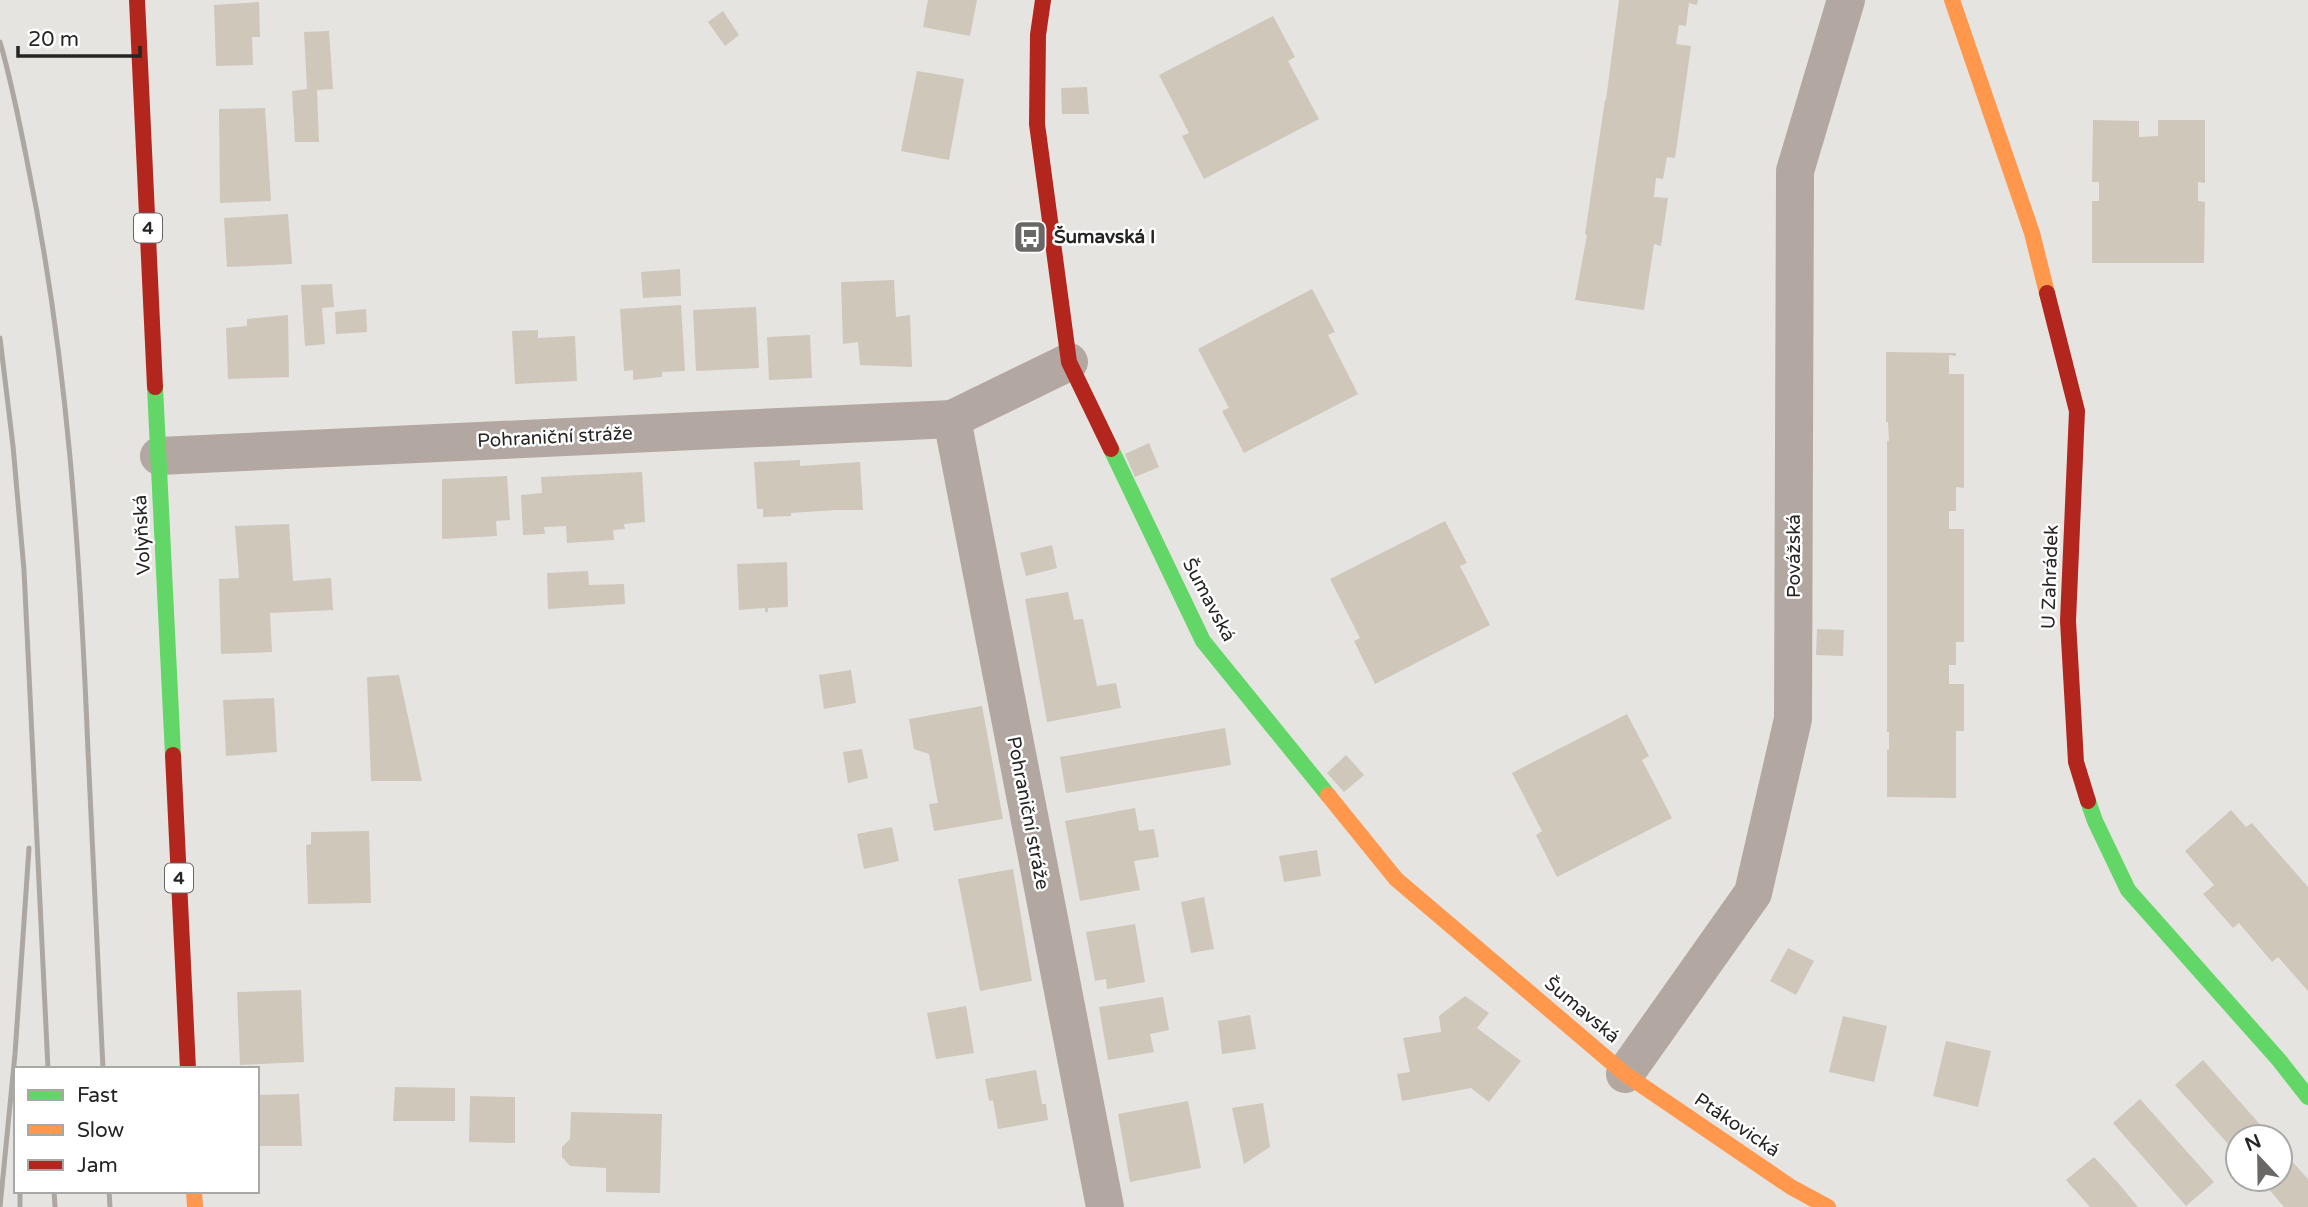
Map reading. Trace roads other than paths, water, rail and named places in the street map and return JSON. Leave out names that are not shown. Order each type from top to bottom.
[{"type":"street","name":"Volyňská","points":[[136,0],[188,1067]]},
{"type":"street","name":"Šumavská","points":[[1043,0],[1038,35],[1037,124],[1069,362],[1202,641],[1396,879],[1625,1074]]},
{"type":"street","name":"Povážská","points":[[1625,1074],[1753,892],[1793,719],[1795,171],[1846,0]]},
{"type":"street","name":"U Zahrádek","points":[[1952,0],[2032,233],[2077,411],[2068,621],[2076,762],[2095,821],[2128,890],[2279,1060],[2308,1097]]},
{"type":"street","name":"Pohraniční stráže","points":[[159,456],[951,419],[1069,362]]},
{"type":"street","name":"Pohraniční stráže","points":[[951,419],[1105,1207]]},
{"type":"street","name":"Ptákovická","points":[[1625,1074],[1791,1187],[1828,1207]]},
{"type":"railway","points":[[0,42],[16,104],[42,239],[70,457],[81,604],[103,1067]]},
{"type":"railway","points":[[0,338],[24,570],[48,1067]]},
{"type":"railway","points":[[0,1207],[15,1054],[29,848]]},
{"type":"railway","points":[[20,1193],[20,1207]]},
{"type":"railway","points":[[54,1193],[55,1207]]},
{"type":"railway","points":[[109,1193],[110,1207]]},
{"type":"place","name":"Šumavská I","points":[[1030,237]]}]
